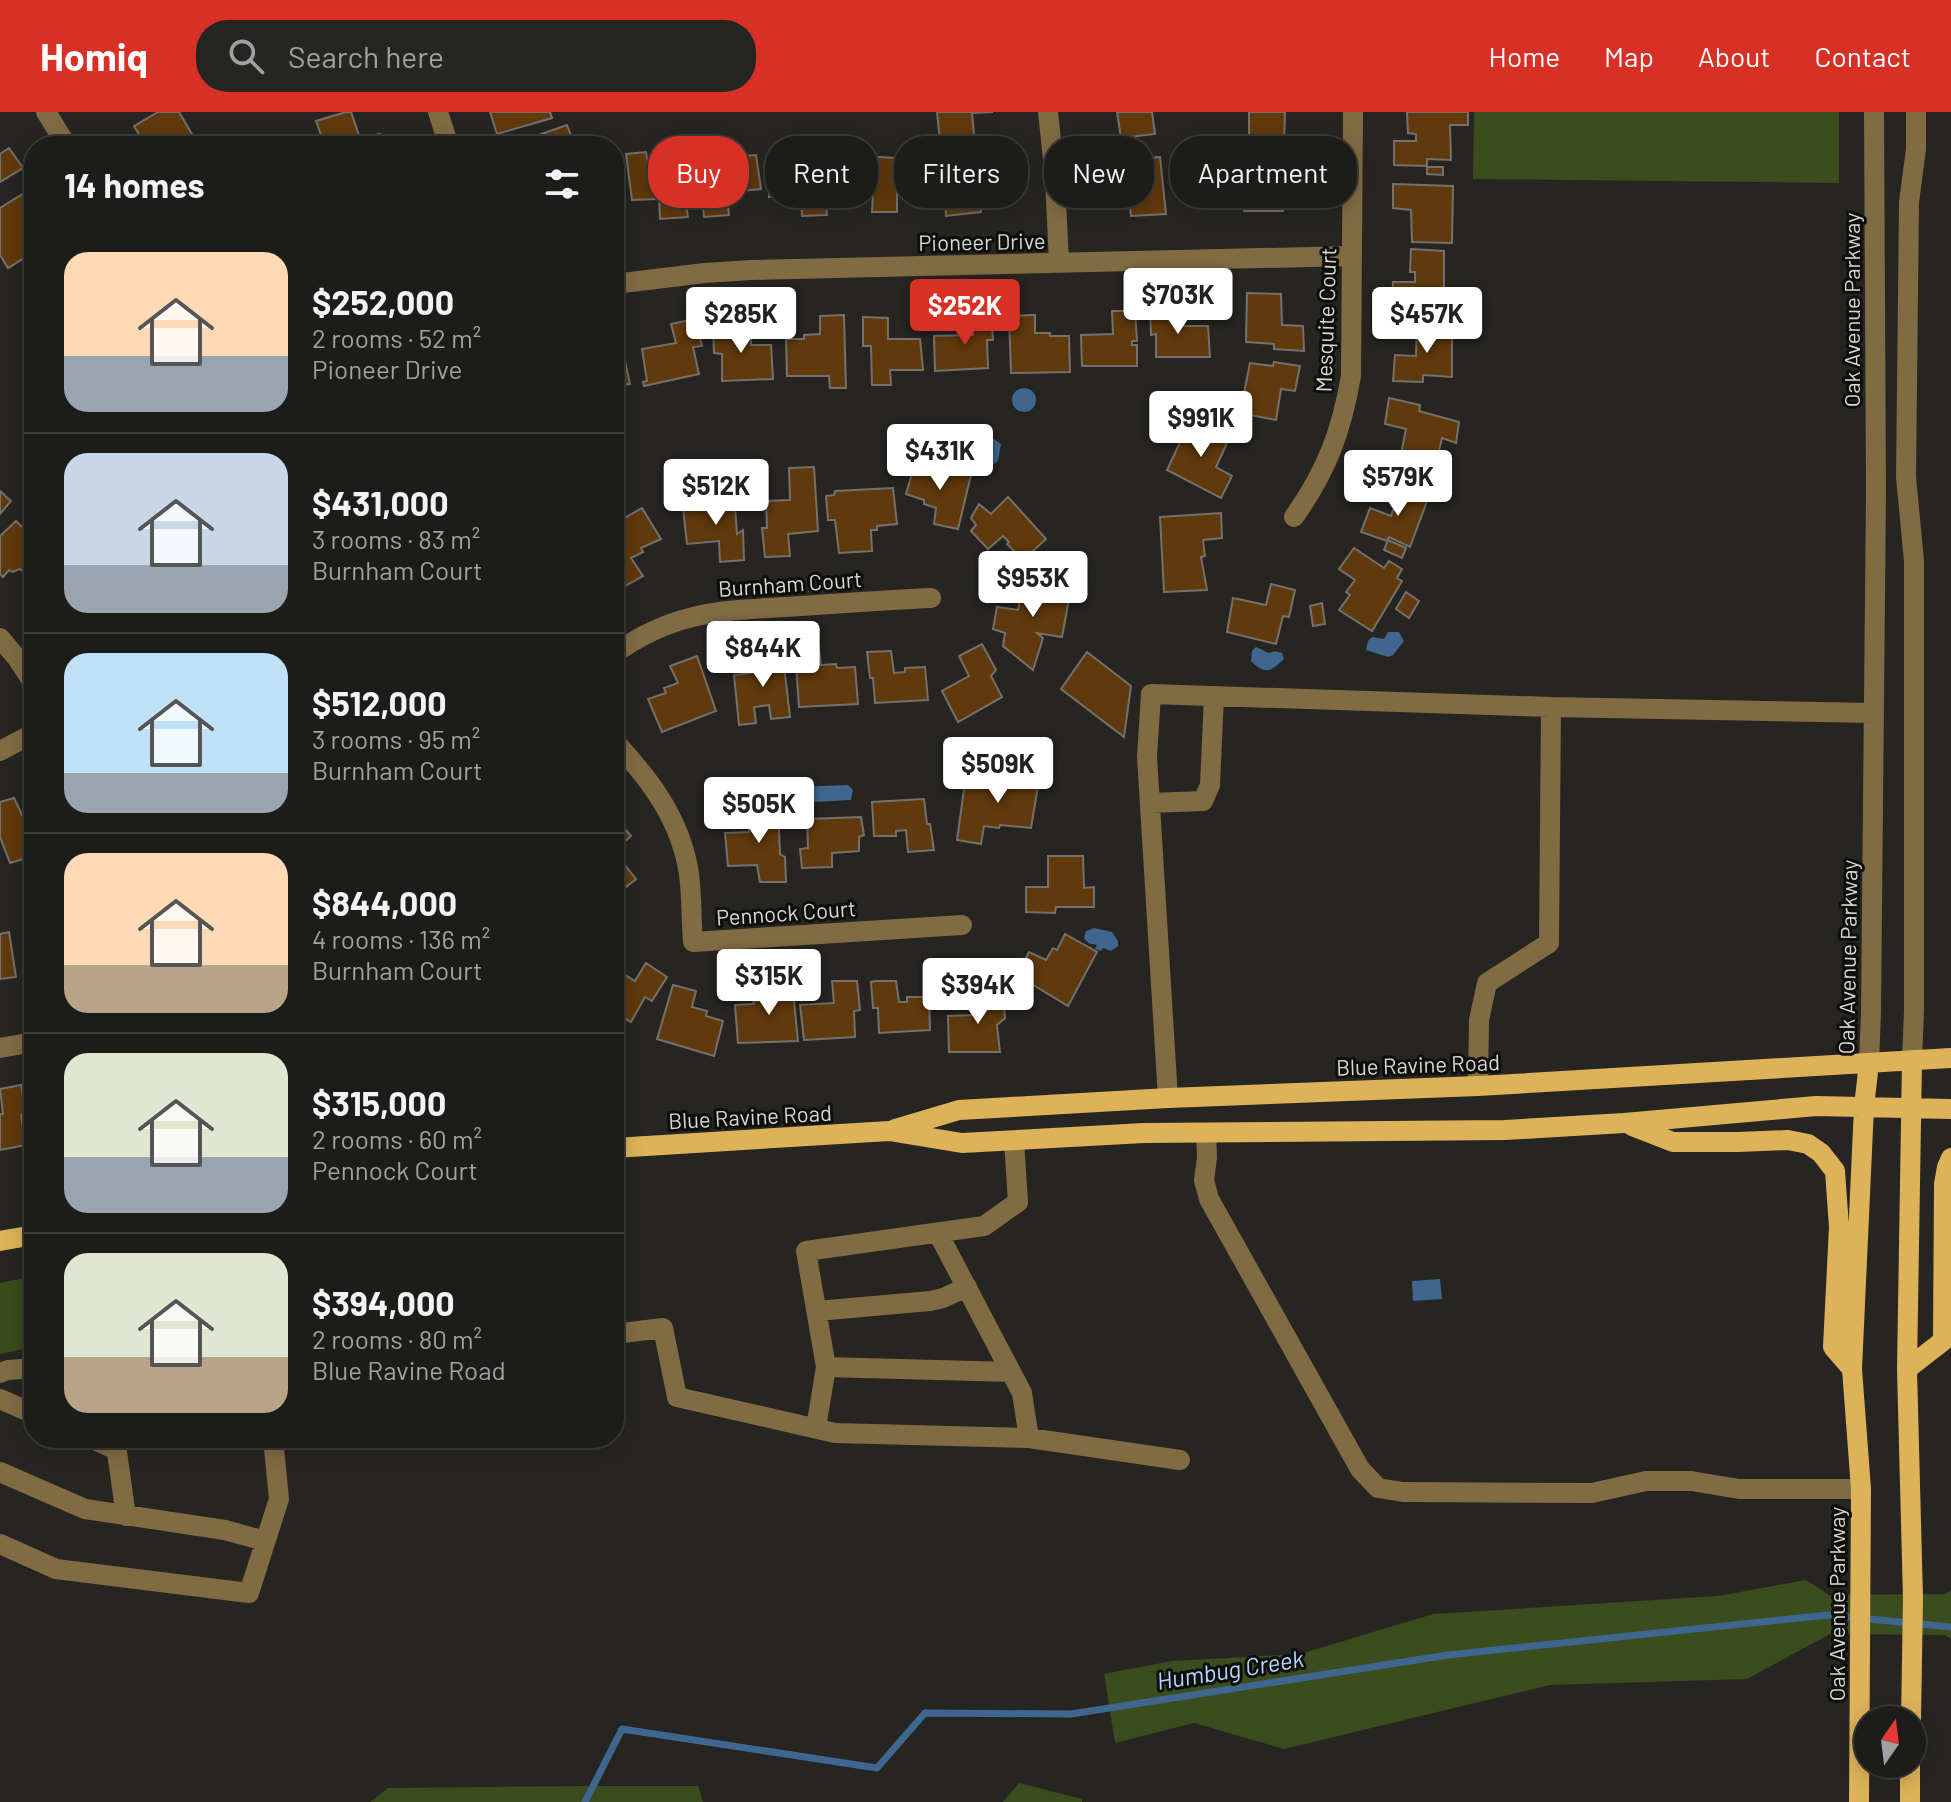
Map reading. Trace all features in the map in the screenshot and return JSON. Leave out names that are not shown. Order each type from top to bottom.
[{"type":"main road","name":"Blue Ravine Road","points":[[889,1131],[959,1110],[1478,1086],[1951,1058]]},
{"type":"main road","points":[[1911,1706],[1913,1599],[1907,1369],[1912,1060]]},
{"type":"main road","name":"Oak Avenue Parkway","points":[[1859,1802],[1861,1489],[1852,1369],[1864,1107],[1869,1063]]},
{"type":"main road","name":"Blue Ravine Road","points":[[624,1147],[889,1131],[962,1143],[1144,1133],[1505,1130],[1816,1106],[1951,1109]]},
{"type":"main road","points":[[1624,1123],[1673,1142],[1788,1140],[1808,1144],[1821,1153],[1835,1171],[1839,1227],[1833,1347],[1852,1369]]},
{"type":"main road","points":[[1907,1369],[1943,1341],[1944,1184],[1951,1158]]},
{"type":"main road","points":[[0,1241],[24,1237]]},
{"type":"main road","points":[[1910,1778],[1910,1802]]},
{"type":"street","points":[[46,112],[61,136]]},
{"type":"street","points":[[438,112],[446,136]]},
{"type":"street","points":[[1048,112],[1059,263]]},
{"type":"street","name":"Mesquite Court","points":[[1294,517],[1327,463],[1345,412],[1351,376],[1353,112]]},
{"type":"street","name":"Oak Avenue Parkway","points":[[1869,1063],[1876,491],[1874,112]]},
{"type":"street","points":[[1912,1060],[1914,561],[1906,477],[1909,202],[1916,149],[1916,112]]},
{"type":"street","name":"Pioneer Drive","points":[[624,283],[751,270],[1352,256]]},
{"type":"street","name":"Burnham Court","points":[[624,648],[652,630],[715,611],[931,598]]},
{"type":"street","points":[[0,638],[24,669]]},
{"type":"street","points":[[1168,1098],[1147,757],[1151,694],[1551,707],[1873,713]]},
{"type":"street","points":[[1150,803],[1203,801],[1210,785],[1214,696]]},
{"type":"street","points":[[1478,1086],[1479,1020],[1487,983],[1549,943],[1551,707]]},
{"type":"street","points":[[0,751],[24,738]]},
{"type":"street","name":"Pennock Court","points":[[624,751],[659,793],[678,832],[689,874],[693,942],[962,925]]},
{"type":"street","points":[[0,1048],[24,1044]]},
{"type":"street","points":[[1206,1133],[1204,1180],[1209,1199],[1360,1469],[1378,1488],[1403,1492],[1592,1493],[1646,1481],[1691,1481],[1739,1489],[1861,1489]]},
{"type":"street","points":[[816,1428],[826,1367],[806,1251],[984,1226],[1018,1202],[1014,1141]]},
{"type":"street","points":[[938,1233],[1022,1393],[1029,1438]]},
{"type":"street","points":[[817,1311],[930,1301],[967,1287]]},
{"type":"street","points":[[624,1333],[663,1328],[677,1397],[835,1433],[1029,1438],[1180,1460]]},
{"type":"street","points":[[826,1367],[1011,1372]]},
{"type":"street","points":[[0,1373],[24,1369]]},
{"type":"street","points":[[0,1399],[24,1410]]},
{"type":"street","points":[[117,1448],[126,1516]]},
{"type":"street","points":[[0,1544],[56,1569],[249,1593],[279,1499],[274,1448]]},
{"type":"street","points":[[0,1472],[85,1509],[225,1530],[265,1541]]},
{"type":"green space","points":[[1474,112],[1839,112],[1839,183],[1473,179]]},
{"type":"green space","points":[[24,1278],[24,1349],[0,1354],[0,1283]]},
{"type":"green space","points":[[1806,1580],[1829,1595],[1945,1594],[1951,1591],[1951,1639],[1945,1635],[1830,1634],[1747,1679],[1550,1685],[1284,1749],[1194,1723],[1115,1743],[1104,1674],[1172,1661],[1300,1654],[1433,1614],[1718,1596]]},
{"type":"green space","points":[[1019,1783],[1082,1799],[1082,1802],[1003,1802]]},
{"type":"green space","points":[[698,1786],[703,1802],[370,1802],[388,1788]]},
{"type":"water","points":[[1019,388],[1029,388],[1036,395],[1036,405],[1029,412],[1019,412],[1012,405],[1012,395]]},
{"type":"water","points":[[994,439],[1001,444],[998,461],[988,468],[978,469],[975,459],[987,441]]},
{"type":"water","points":[[696,471],[719,475],[716,487],[704,487],[700,494],[688,492],[682,486]]},
{"type":"water","points":[[1388,632],[1399,632],[1404,641],[1393,655],[1388,657],[1366,650],[1372,637],[1384,639]]},
{"type":"water","points":[[1256,647],[1269,653],[1282,653],[1284,659],[1272,669],[1261,669],[1251,661],[1252,651]]},
{"type":"water","points":[[848,785],[853,790],[851,800],[796,803],[791,795],[795,787]]},
{"type":"water","points":[[1094,928],[1112,932],[1118,946],[1111,951],[1095,949],[1097,945],[1088,943],[1084,938],[1086,931]]},
{"type":"water","points":[[1440,1279],[1442,1299],[1413,1301],[1412,1281]]},
{"type":"building","points":[[158,112],[179,112],[193,136],[140,136],[134,126]]},
{"type":"building","points":[[351,112],[359,136],[321,136],[316,121]]},
{"type":"building","points":[[490,112],[550,112],[552,118],[497,134]]},
{"type":"building","points":[[937,112],[993,112],[972,113],[974,136],[940,136]]},
{"type":"building","points":[[1117,112],[1152,112],[1155,134],[1121,136]]},
{"type":"building","points":[[1249,112],[1285,112],[1284,136],[1249,136]]},
{"type":"building","points":[[1407,112],[1468,112],[1468,125],[1450,125],[1451,160],[1427,159],[1427,166],[1394,165],[1394,141],[1416,141],[1416,134],[1408,133]]},
{"type":"building","points":[[567,125],[571,136],[536,136]]},
{"type":"building","points":[[9,148],[23,168],[0,182],[0,154]]},
{"type":"building","points":[[646,152],[648,199],[632,200],[626,154]]},
{"type":"building","points":[[749,155],[756,155],[761,189],[749,190]]},
{"type":"building","points":[[878,157],[894,158],[894,208],[897,212],[872,212],[872,208],[878,208]]},
{"type":"building","points":[[1154,157],[1160,157],[1166,214],[1131,216],[1130,208],[1154,208]]},
{"type":"building","points":[[1427,167],[1443,167],[1443,175],[1427,174]]},
{"type":"building","points":[[1393,184],[1453,186],[1452,243],[1412,242],[1411,210],[1393,208]]},
{"type":"building","points":[[24,193],[24,258],[8,268],[0,255],[0,208]]},
{"type":"building","points":[[659,208],[687,208],[688,217],[660,219]]},
{"type":"building","points":[[703,208],[728,208],[729,215],[704,217]]},
{"type":"building","points":[[802,208],[826,208],[827,215],[802,216]]},
{"type":"building","points":[[946,208],[981,208],[981,212],[946,216]]},
{"type":"building","points":[[1244,208],[1283,208],[1283,211],[1244,211]]},
{"type":"building","points":[[1411,249],[1444,251],[1444,303],[1392,304],[1393,282],[1415,282],[1415,272],[1410,272]]},
{"type":"building","points":[[1247,293],[1281,294],[1282,325],[1303,326],[1304,351],[1274,349],[1274,344],[1246,342]]},
{"type":"building","points":[[1150,308],[1175,308],[1176,326],[1208,326],[1210,357],[1156,357],[1156,334],[1151,335]]},
{"type":"building","points":[[1112,311],[1135,311],[1137,341],[1132,341],[1132,345],[1137,345],[1137,366],[1082,366],[1081,335],[1113,334]]},
{"type":"building","points":[[972,312],[991,312],[993,340],[987,340],[988,368],[935,371],[934,336],[973,335]]},
{"type":"building","points":[[844,315],[846,388],[830,388],[829,376],[787,376],[786,339],[804,339],[804,335],[820,334],[820,316]]},
{"type":"building","points":[[1035,315],[1035,333],[1069,336],[1070,372],[1011,373],[1009,316]]},
{"type":"building","points":[[863,317],[888,318],[888,339],[920,339],[923,370],[890,370],[891,385],[872,385],[871,346],[863,346]]},
{"type":"building","points":[[695,319],[702,346],[693,347],[699,374],[644,386],[643,382],[647,381],[642,349],[676,343],[671,324]]},
{"type":"building","points":[[738,323],[739,333],[751,333],[751,345],[771,345],[773,379],[722,381],[722,354],[714,353],[713,325]]},
{"type":"building","points":[[1417,323],[1452,327],[1452,377],[1423,375],[1423,382],[1393,381],[1395,355],[1416,356]]},
{"type":"building","points":[[624,357],[630,384],[624,385]]},
{"type":"building","points":[[1274,362],[1300,366],[1295,391],[1281,389],[1276,420],[1240,413],[1250,363],[1273,366]]},
{"type":"building","points":[[1389,398],[1420,405],[1419,411],[1459,422],[1456,443],[1442,438],[1435,468],[1400,459],[1406,429],[1385,424]]},
{"type":"building","points":[[1190,421],[1229,439],[1216,467],[1232,476],[1221,498],[1167,470]]},
{"type":"building","points":[[916,460],[971,475],[958,529],[934,524],[936,508],[906,494]]},
{"type":"building","points":[[814,467],[818,531],[788,534],[790,556],[765,557],[762,528],[767,528],[766,501],[790,500],[789,468]]},
{"type":"building","points":[[1398,485],[1429,496],[1410,547],[1389,537],[1387,541],[1361,532],[1370,508],[1391,516],[1394,507],[1391,505]]},
{"type":"building","points":[[893,488],[897,524],[877,526],[877,530],[871,530],[872,551],[839,553],[835,520],[828,520],[826,496],[834,495],[835,491]]},
{"type":"building","points":[[0,491],[11,501],[0,514]]},
{"type":"building","points":[[682,491],[683,506],[670,506],[669,492]]},
{"type":"building","points":[[734,492],[737,534],[743,530],[744,560],[720,562],[719,541],[687,544],[683,508],[715,507],[715,494]]},
{"type":"building","points":[[1008,497],[1046,539],[1023,560],[1003,536],[988,549],[971,531],[976,525],[971,518],[979,504],[991,514]]},
{"type":"building","points":[[642,508],[661,539],[641,548],[643,552],[631,558],[643,576],[624,587],[624,518]]},
{"type":"building","points":[[1221,513],[1222,538],[1203,540],[1205,556],[1201,557],[1207,590],[1164,592],[1160,517]]},
{"type":"building","points":[[16,521],[24,529],[24,572],[9,570],[3,577],[0,574],[0,536]]},
{"type":"building","points":[[1388,540],[1406,548],[1402,558],[1384,550]]},
{"type":"building","points":[[1354,548],[1384,568],[1389,561],[1402,569],[1397,578],[1402,581],[1372,631],[1339,610],[1350,595],[1346,592],[1355,580],[1339,569]]},
{"type":"building","points":[[1024,578],[1071,588],[1062,637],[1037,633],[1043,638],[1033,670],[1003,646],[1005,633],[993,629],[997,607],[1018,610]]},
{"type":"building","points":[[1271,584],[1295,590],[1289,617],[1283,616],[1276,644],[1227,632],[1233,598],[1266,605]]},
{"type":"building","points":[[1406,592],[1419,601],[1409,618],[1396,609]]},
{"type":"building","points":[[1322,603],[1325,624],[1313,626],[1310,606]]},
{"type":"building","points":[[982,644],[996,670],[991,676],[1002,697],[958,722],[942,691],[969,676],[959,656]]},
{"type":"building","points":[[819,647],[821,665],[855,667],[858,704],[799,707],[795,649]]},
{"type":"building","points":[[782,648],[790,717],[771,719],[769,705],[754,707],[756,723],[739,725],[734,675],[761,672],[759,650]]},
{"type":"building","points":[[891,651],[894,673],[905,672],[905,668],[925,667],[928,700],[875,703],[867,652]]},
{"type":"building","points":[[1087,652],[1131,686],[1124,737],[1061,689]]},
{"type":"building","points":[[697,656],[716,711],[662,732],[648,699],[666,693],[664,688],[678,683],[670,666]]},
{"type":"building","points":[[1001,769],[1040,774],[1031,828],[984,826],[981,844],[957,840],[965,782],[999,785]]},
{"type":"building","points":[[14,798],[24,814],[24,859],[10,863],[0,837],[0,802]]},
{"type":"building","points":[[924,799],[934,850],[908,852],[906,830],[896,831],[896,836],[874,836],[872,802]]},
{"type":"building","points":[[778,806],[780,854],[785,857],[786,882],[760,882],[757,865],[728,866],[725,833],[749,832],[747,807]]},
{"type":"building","points":[[861,817],[864,835],[859,837],[859,851],[832,853],[832,867],[802,868],[800,849],[808,848],[807,819]]},
{"type":"building","points":[[624,828],[631,836],[624,842]]},
{"type":"building","points":[[1048,856],[1083,856],[1084,888],[1094,887],[1094,907],[1056,907],[1055,913],[1026,912],[1026,887],[1048,887]]},
{"type":"building","points":[[624,864],[636,879],[624,889]]},
{"type":"building","points":[[9,932],[16,977],[0,979],[0,934]]},
{"type":"building","points":[[1065,934],[1097,952],[1068,1006],[1017,975],[1029,952],[1046,960],[1053,948],[1057,950]]},
{"type":"building","points":[[646,963],[667,977],[652,1001],[645,997],[631,1022],[624,1018],[624,974],[635,981]]},
{"type":"building","points":[[792,981],[798,1041],[738,1043],[735,1005],[769,999],[767,982]]},
{"type":"building","points":[[832,981],[857,981],[860,1010],[854,1011],[855,1037],[804,1040],[800,1005],[834,1003]]},
{"type":"building","points":[[896,981],[899,1002],[907,1002],[907,997],[929,997],[930,1030],[879,1033],[878,1008],[873,1008],[871,982]]},
{"type":"building","points":[[673,985],[696,991],[692,1007],[707,1011],[706,1016],[723,1021],[714,1056],[657,1039]]},
{"type":"building","points":[[974,993],[1003,995],[1005,1018],[997,1025],[1000,1052],[949,1052],[948,1016],[974,1015]]},
{"type":"building","points":[[21,1085],[24,1145],[0,1150],[0,1114],[3,1114],[0,1089]]},
{"type":"waterway","name":"Humbug Creek","points":[[585,1802],[622,1729],[877,1768],[925,1713],[1071,1714],[1448,1655],[1828,1615],[1951,1627]]}]
